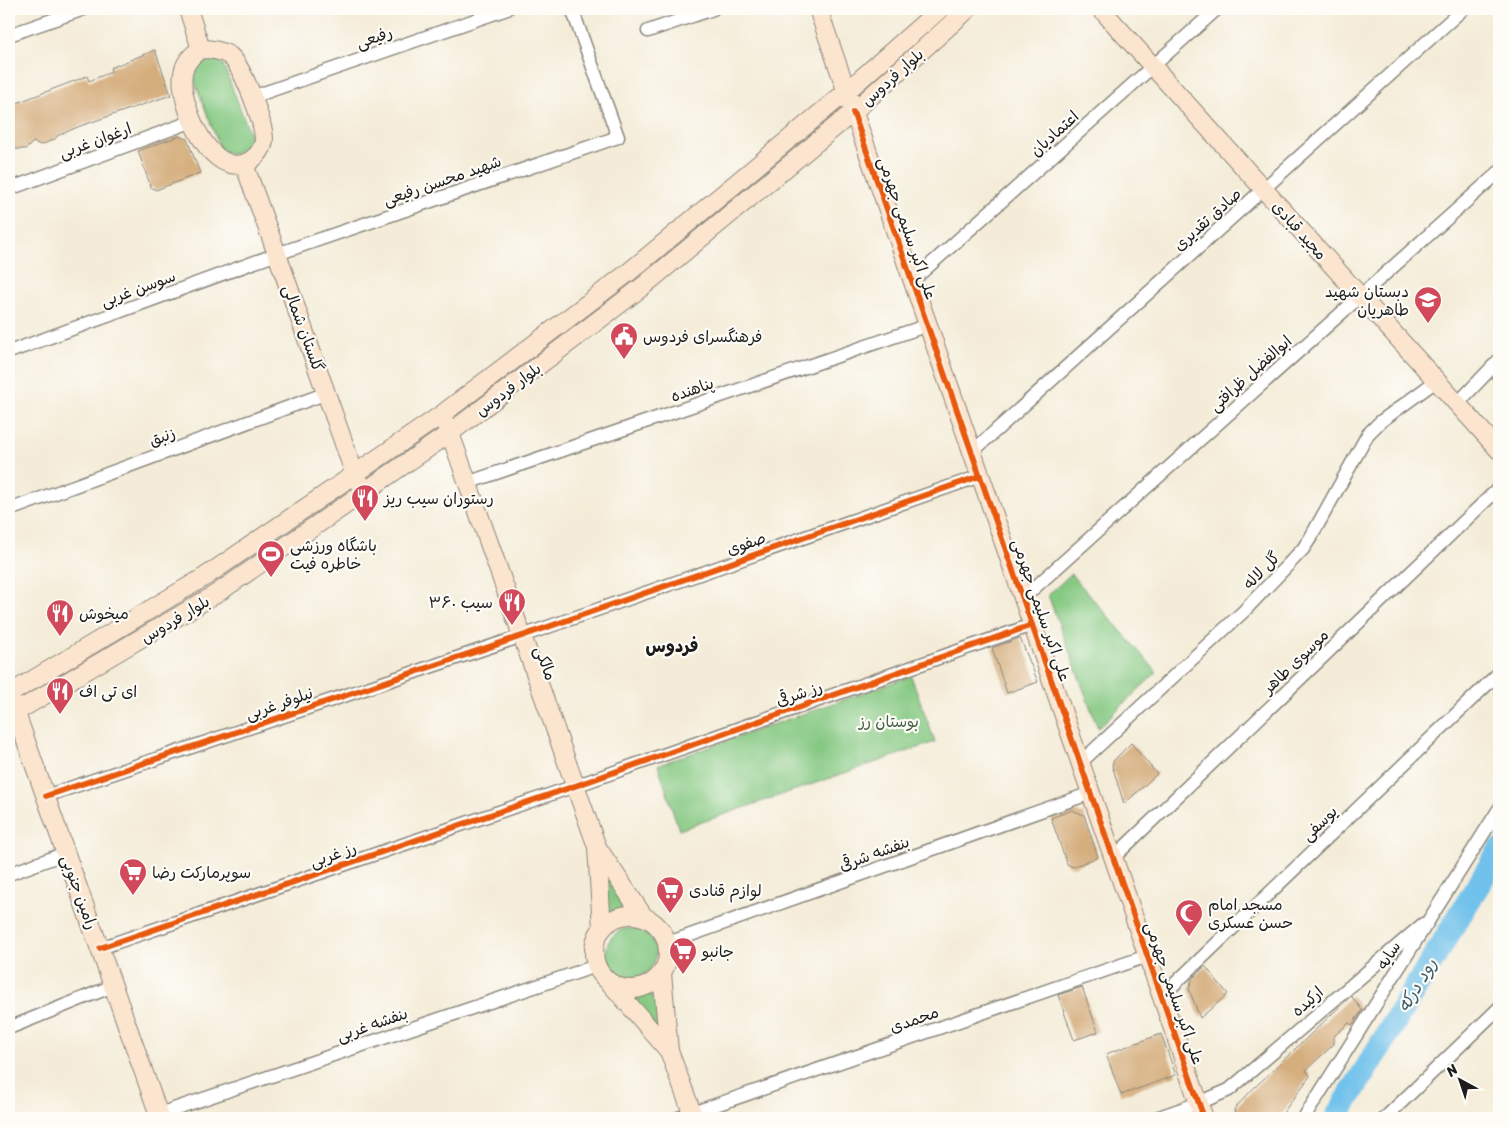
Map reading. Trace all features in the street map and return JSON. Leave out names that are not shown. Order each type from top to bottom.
[{"type":"street","points":[[9,35],[84,9]]},
{"type":"street","points":[[188,9],[201,49]]},
{"type":"street","name":"رفیعی","points":[[252,97],[507,9]]},
{"type":"street","name":"شهید محسن رفیعی","points":[[278,254],[618,137],[572,9]]},
{"type":"street","points":[[648,31],[713,9]]},
{"type":"street","points":[[818,9],[847,91]]},
{"type":"street","name":"بلوار فردوس","points":[[9,694],[206,576],[441,415],[629,272],[847,91],[940,9]]},
{"type":"street","name":"بلوار فردوس","points":[[12,714],[216,594],[450,433],[642,287],[854,112],[968,9]]},
{"type":"street","name":"مجید قبادی","points":[[1101,9],[1499,450]]},
{"type":"street","name":"اعتمادیان","points":[[912,281],[1217,9]]},
{"type":"street","name":"صادق تقدیری","points":[[972,452],[1463,9]]},
{"type":"street","points":[[201,49],[220,50],[234,60],[244,75],[252,97],[263,131],[264,140],[260,152],[254,159],[244,164],[234,165],[226,163],[218,159],[204,142],[193,120],[184,97],[183,71],[194,53],[201,49]]},
{"type":"street","name":"علی اکبر سلیمی جهرمی","points":[[847,91],[1201,1111]]},
{"type":"street","name":"ارغوان غربی","points":[[9,189],[193,120]]},
{"type":"street","name":"گلستان شمالی","points":[[244,164],[278,254],[355,475],[364,493]]},
{"type":"street","name":"ابوالفضل ظرافتی","points":[[1023,598],[1499,172]]},
{"type":"street","name":"سوسن غربی","points":[[9,352],[278,254]]},
{"type":"street","name":"پناهنده","points":[[468,483],[928,325]]},
{"type":"street","points":[[1457,404],[1499,360]]},
{"type":"street","name":"گل لاله","points":[[1080,763],[1244,611],[1294,560],[1311,537],[1368,434],[1380,422],[1436,381]]},
{"type":"street","name":"زنبق","points":[[9,510],[327,393]]},
{"type":"street","name":"مالکی","points":[[441,415],[450,433],[597,847],[644,917]]},
{"type":"street","name":"صفوی","points":[[522,636],[980,476]]},
{"type":"street","name":"موسوی طاهر","points":[[1113,858],[1499,488]]},
{"type":"street","name":"رز شرقی","points":[[575,786],[1032,625]]},
{"type":"street","name":"نیلوفر غربی","points":[[46,796],[522,636]]},
{"type":"street","name":"یوسفی","points":[[1162,997],[1499,673]]},
{"type":"street","name":"رامین جنوبی","points":[[9,694],[12,714],[46,796],[160,1116]]},
{"type":"street","name":"رز غربی","points":[[100,948],[575,786]]},
{"type":"street","name":"بنفشه شرقی","points":[[668,944],[1090,793]]},
{"type":"street","name":"سایه","points":[[1304,1118],[1499,809]]},
{"type":"street","name":"مالکی","points":[[597,847],[602,929]]},
{"type":"street","points":[[9,874],[66,853]]},
{"type":"street","points":[[611,984],[633,990],[644,987],[655,981],[667,964],[668,944],[663,932],[644,917],[621,916],[610,921],[602,929],[596,940],[594,953],[596,966],[602,976],[669,1051]]},
{"type":"street","name":"ارکیده","points":[[1156,1118],[1201,1111],[1229,1090],[1432,916]]},
{"type":"street","name":"محمدی","points":[[688,1117],[1147,956]]},
{"type":"street","name":"بنفشه غربی","points":[[160,1116],[596,966]]},
{"type":"street","points":[[662,973],[669,1051],[688,1117]]},
{"type":"street","points":[[9,1028],[113,986]]},
{"type":"street","points":[[1384,1118],[1499,1008]]},
{"type":"green space","points":[[216,59],[223,64],[252,139],[242,150],[235,153],[221,151],[192,74],[202,63]]},
{"type":"green space","points":[[1071,574],[1157,672],[1098,728],[1048,595]]},
{"type":"green space","name":"بوستان رز","points":[[911,676],[935,742],[679,830],[658,765]]},
{"type":"green space","points":[[604,870],[626,907],[607,914]]},
{"type":"green space","points":[[626,928],[636,928],[649,935],[656,948],[656,958],[649,971],[636,978],[626,978],[617,974],[610,967],[606,958],[606,948],[610,939],[617,932]]},
{"type":"green space","points":[[657,990],[662,1036],[634,1000]]},
{"type":"building","points":[[155,50],[171,95],[80,126],[41,145],[33,142],[26,149],[15,149],[9,130],[9,106],[87,76],[89,81],[111,72],[110,68]]},
{"type":"building","points":[[179,136],[187,139],[200,173],[156,190],[151,187],[138,151]]},
{"type":"building","points":[[1020,638],[1038,682],[1007,693],[992,648]]},
{"type":"building","points":[[1131,743],[1157,774],[1124,804],[1112,765],[1114,760]]},
{"type":"building","points":[[1072,810],[1084,815],[1098,857],[1073,867],[1067,864],[1051,818]]},
{"type":"building","points":[[1205,966],[1228,994],[1200,1018],[1189,989],[1192,979]]},
{"type":"building","points":[[1082,987],[1098,1032],[1074,1040],[1058,995]]},
{"type":"building","points":[[1351,996],[1362,1010],[1352,1025],[1349,1023],[1334,1036],[1334,1044],[1306,1070],[1310,1076],[1280,1117],[1236,1118],[1234,1109]]},
{"type":"building","points":[[1161,1034],[1176,1075],[1121,1095],[1106,1054]]},
{"type":"waterway","name":"رود درکه","points":[[1336,1118],[1499,851]]},
{"type":"cycle path","points":[[853,112],[1204,1118]]},
{"type":"cycle path","points":[[46,796],[522,636],[980,476]]},
{"type":"cycle path","points":[[100,948],[575,786],[1032,625]]},
{"type":"place","name":"دبستان شهید طاهریان","points":[[1428,324]]},
{"type":"place","name":"فرهنگسرای فردوس","points":[[624,360]]},
{"type":"place","name":"رستوران سیب ریز","points":[[365,522]]},
{"type":"place","name":"باشگاه ورزشی خاطره فیت","points":[[271,578]]},
{"type":"place","name":"سیب ۳۶۰","points":[[512,626]]},
{"type":"place","name":"میخوش","points":[[60,637]]},
{"type":"place","name":"ای تی اف","points":[[60,715]]},
{"type":"place","name":"سوپرمارکت رضا","points":[[133,896]]},
{"type":"place","name":"لوازم قنادی","points":[[670,914]]},
{"type":"place","name":"مسجد امام حسن عسکری","points":[[1189,937]]},
{"type":"place","name":"جانبو","points":[[683,975]]},
{"type":"district","name":"فردوس","points":[[672,646]]}]
